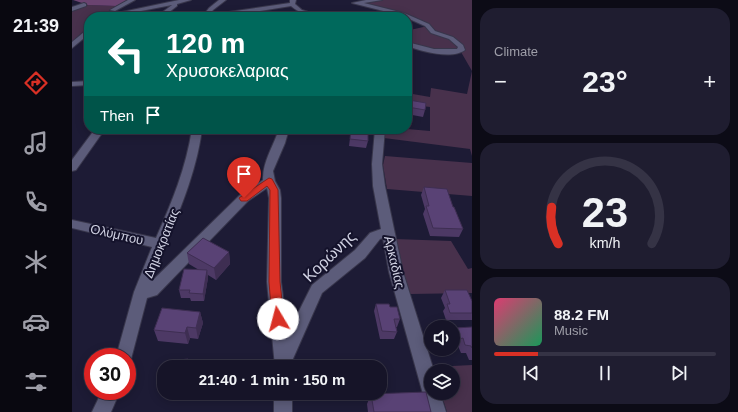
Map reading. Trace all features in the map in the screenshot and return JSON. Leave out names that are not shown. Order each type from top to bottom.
[{"type":"street","points":[[110,12],[132,0]]},
{"type":"street","points":[[126,12],[188,0]]},
{"type":"street","points":[[209,12],[223,0]]},
{"type":"street","points":[[379,0],[355,3],[393,12]]},
{"type":"street","points":[[165,12],[178,2]]},
{"type":"street","points":[[238,12],[292,2],[300,11],[304,12]]},
{"type":"street","points":[[72,9],[84,5]]},
{"type":"street","points":[[412,19],[426,26],[433,32],[451,38],[461,46],[461,50],[440,51],[412,45]]},
{"type":"street","points":[[72,46],[84,35]]},
{"type":"street","points":[[72,84],[84,83]]},
{"type":"street","points":[[72,168],[96,134]]},
{"type":"street","name":"Δημοκρατίας","points":[[127,348],[150,269],[187,176],[196,134]]},
{"type":"street","points":[[283,134],[268,172],[269,181],[274,190],[275,198],[274,282],[284,360]]},
{"type":"street","name":"Αρκαδίας","points":[[380,134],[377,173],[388,232],[396,272],[424,368]]},
{"type":"street","points":[[142,293],[152,291],[244,198],[269,181]]},
{"type":"street","name":"Ολύμπου","points":[[72,224],[161,244]]},
{"type":"street","name":"Κορώνης","points":[[285,360],[317,289],[360,254],[375,236],[388,232]]},
{"type":"street","points":[[101,412],[107,400]]},
{"type":"street","points":[[283,400],[283,412]]},
{"type":"street","name":"Αρκαδίας","points":[[433,400],[437,412]]},
{"type":"shaded area","points":[[73,0],[128,0],[116,6],[88,5]]},
{"type":"shaded area","points":[[384,0],[472,0],[472,71],[461,52],[438,50],[412,44],[412,30],[428,26],[412,18],[412,12],[396,12],[358,2]]},
{"type":"shaded area","points":[[88,5],[116,6],[107,12],[84,12],[84,31],[72,42],[72,10]]},
{"type":"shaded area","points":[[472,71],[472,156],[470,149],[384,138],[385,134],[412,134],[412,129],[430,131],[430,107],[412,105],[412,94],[430,97],[431,88],[467,94]]},
{"type":"shaded area","points":[[385,156],[472,163],[472,196],[387,189],[383,165]]},
{"type":"shaded area","points":[[395,239],[451,241],[468,269],[472,268],[472,293],[410,294],[403,273]]},
{"type":"shaded area","points":[[472,365],[472,412],[447,412],[443,400],[460,400],[460,366]]},
{"type":"building","points":[[412,101],[426,103],[425,110],[412,108]]},
{"type":"building","points":[[351,134],[368,134],[368,141],[350,139]]},
{"type":"building","points":[[424,187],[447,189],[463,229],[433,228],[426,206],[429,206]]},
{"type":"building","points":[[203,238],[229,252],[214,268],[187,253]]},
{"type":"building","points":[[184,269],[207,270],[203,294],[189,293],[190,290],[179,290]]},
{"type":"building","points":[[445,290],[467,290],[472,301],[472,313],[450,313],[447,304],[450,304]]},
{"type":"building","points":[[376,304],[389,304],[390,307],[397,307],[400,319],[394,319],[397,332],[382,331]]},
{"type":"building","points":[[162,308],[200,312],[196,328],[187,327],[185,333],[154,330]]},
{"type":"building","points":[[472,327],[472,348],[471,346],[465,345],[463,338],[460,339],[460,328]]},
{"type":"building","points":[[424,392],[424,400],[428,400],[431,412],[374,412],[372,400],[387,400],[387,393]]},
{"type":"route","points":[[244,198],[269,181],[274,190],[274,282],[278,319]]}]
